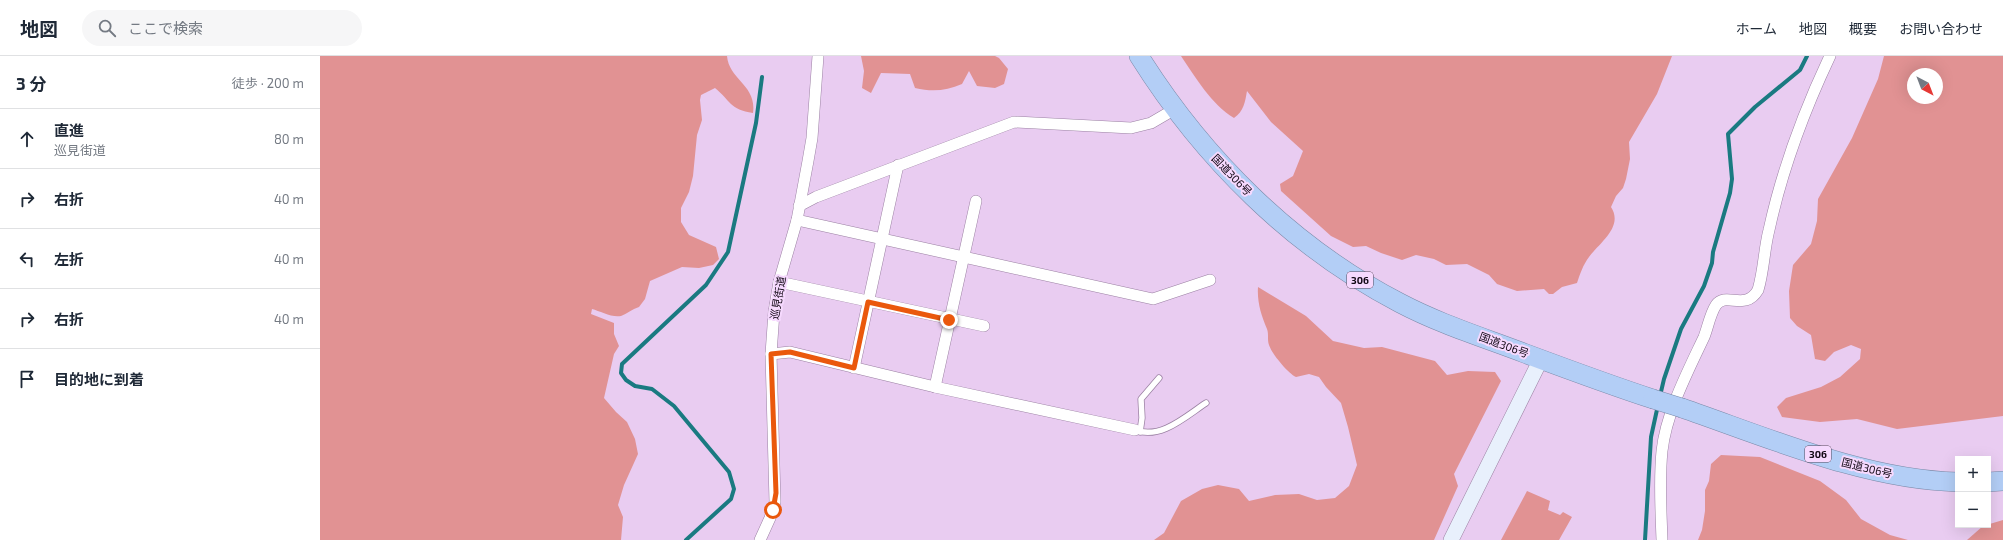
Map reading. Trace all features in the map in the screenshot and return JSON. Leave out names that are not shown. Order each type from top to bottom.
[{"type":"highway","name":"国道306号","points":[[1139,56],[1175,108],[1218,161],[1266,210],[1338,264],[1398,302],[1433,320],[1654,399],[1855,466],[1911,478],[1955,482]]},
{"type":"highway","points":[[1991,482],[2003,481]]},
{"type":"street","name":"巡見街道","points":[[760,540],[770,518],[775,502],[771,354],[774,312],[780,282],[797,220],[812,138],[818,56]]},
{"type":"street","points":[[1662,540],[1662,450],[1684,376],[1704,336],[1713,310],[1718,303],[1721,301],[1742,302],[1754,297],[1758,290],[1769,230],[1788,161],[1815,88],[1830,56]]},
{"type":"street","points":[[799,206],[816,197],[1014,122],[1130,128],[1151,123],[1175,108]]},
{"type":"street","points":[[854,368],[898,165]]},
{"type":"street","points":[[935,386],[976,201]]},
{"type":"street","points":[[797,220],[1153,299],[1210,280]]},
{"type":"street","points":[[780,282],[949,320],[984,326]]},
{"type":"street","points":[[771,354],[790,352],[854,368],[1137,431]]},
{"type":"street","points":[[1451,540],[1542,359]]},
{"type":"lane","points":[[1159,378],[1141,399],[1142,418],[1137,431],[1162,431],[1206,403]]},
{"type":"shaded area","points":[[320,56],[727,56],[732,71],[751,96],[753,113],[739,110],[715,88],[701,95],[702,120],[697,135],[693,176],[689,192],[681,208],[681,222],[689,235],[716,247],[719,259],[713,265],[699,268],[682,267],[650,281],[645,299],[639,307],[621,316],[610,315],[592,309],[591,314],[614,323],[614,334],[619,346],[614,354],[604,398],[627,422],[635,439],[638,454],[624,485],[618,505],[623,517],[621,540],[320,540]]},
{"type":"shaded area","points":[[861,56],[995,56],[999,58],[1008,69],[1004,84],[995,88],[977,86],[969,71],[962,84],[950,88],[933,90],[915,88],[910,74],[881,73],[871,93],[862,88],[864,71]]},
{"type":"shaded area","points":[[1181,56],[1672,56],[1657,94],[1629,142],[1630,159],[1626,179],[1623,188],[1616,196],[1611,207],[1614,214],[1614,221],[1609,234],[1587,260],[1577,283],[1562,287],[1553,294],[1549,294],[1544,289],[1517,291],[1497,284],[1489,275],[1467,264],[1446,265],[1434,259],[1416,255],[1402,260],[1366,246],[1353,247],[1331,236],[1281,191],[1280,184],[1293,176],[1303,151],[1271,122],[1247,91],[1244,106],[1234,118],[1218,106],[1198,82]]},
{"type":"shaded area","points":[[1884,56],[2003,56],[2003,416],[1897,429],[1857,419],[1820,422],[1782,417],[1777,407],[1786,398],[1821,387],[1840,377],[1860,359],[1861,349],[1851,345],[1834,352],[1825,361],[1815,359],[1811,335],[1797,326],[1790,318],[1789,291],[1793,265],[1811,244],[1817,221],[1818,199],[1852,138],[1878,79]]},
{"type":"shaded area","points":[[1258,287],[1306,316],[1333,341],[1364,348],[1382,347],[1435,361],[1447,375],[1468,371],[1495,372],[1501,381],[1454,474],[1458,486],[1434,540],[1154,540],[1164,533],[1181,501],[1202,489],[1218,485],[1239,489],[1249,501],[1275,495],[1299,494],[1317,500],[1335,498],[1349,486],[1357,465],[1341,403],[1319,377],[1309,374],[1296,377],[1289,372],[1277,358],[1268,343],[1268,331],[1261,314]]},
{"type":"shaded area","points":[[1721,455],[1760,457],[1820,481],[1846,500],[1861,519],[1890,535],[1908,540],[1698,540],[1702,530],[1705,511],[1705,490],[1709,481],[1711,464]]},
{"type":"shaded area","points":[[1527,491],[1550,501],[1548,510],[1560,515],[1563,512],[1572,517],[1559,540],[1501,540]]},
{"type":"shaded area","points":[[2003,520],[2003,540],[1967,540],[1981,528],[1991,528],[1991,524]]},
{"type":"waterway","points":[[1660,396],[1664,379],[1681,329],[1704,286],[1712,263],[1713,252],[1730,193],[1732,179],[1728,134],[1755,107],[1800,70],[1807,56]]},
{"type":"waterway","points":[[686,540],[731,499],[734,489],[729,472],[674,406],[652,389],[635,386],[626,380],[621,373],[622,364],[706,285],[728,252],[756,123],[762,77]]},
{"type":"waterway","points":[[1645,540],[1651,437],[1658,405]]},
{"type":"route","points":[[773,510],[776,493],[774,474],[771,354],[790,352],[854,368],[868,302],[949,320]]}]
